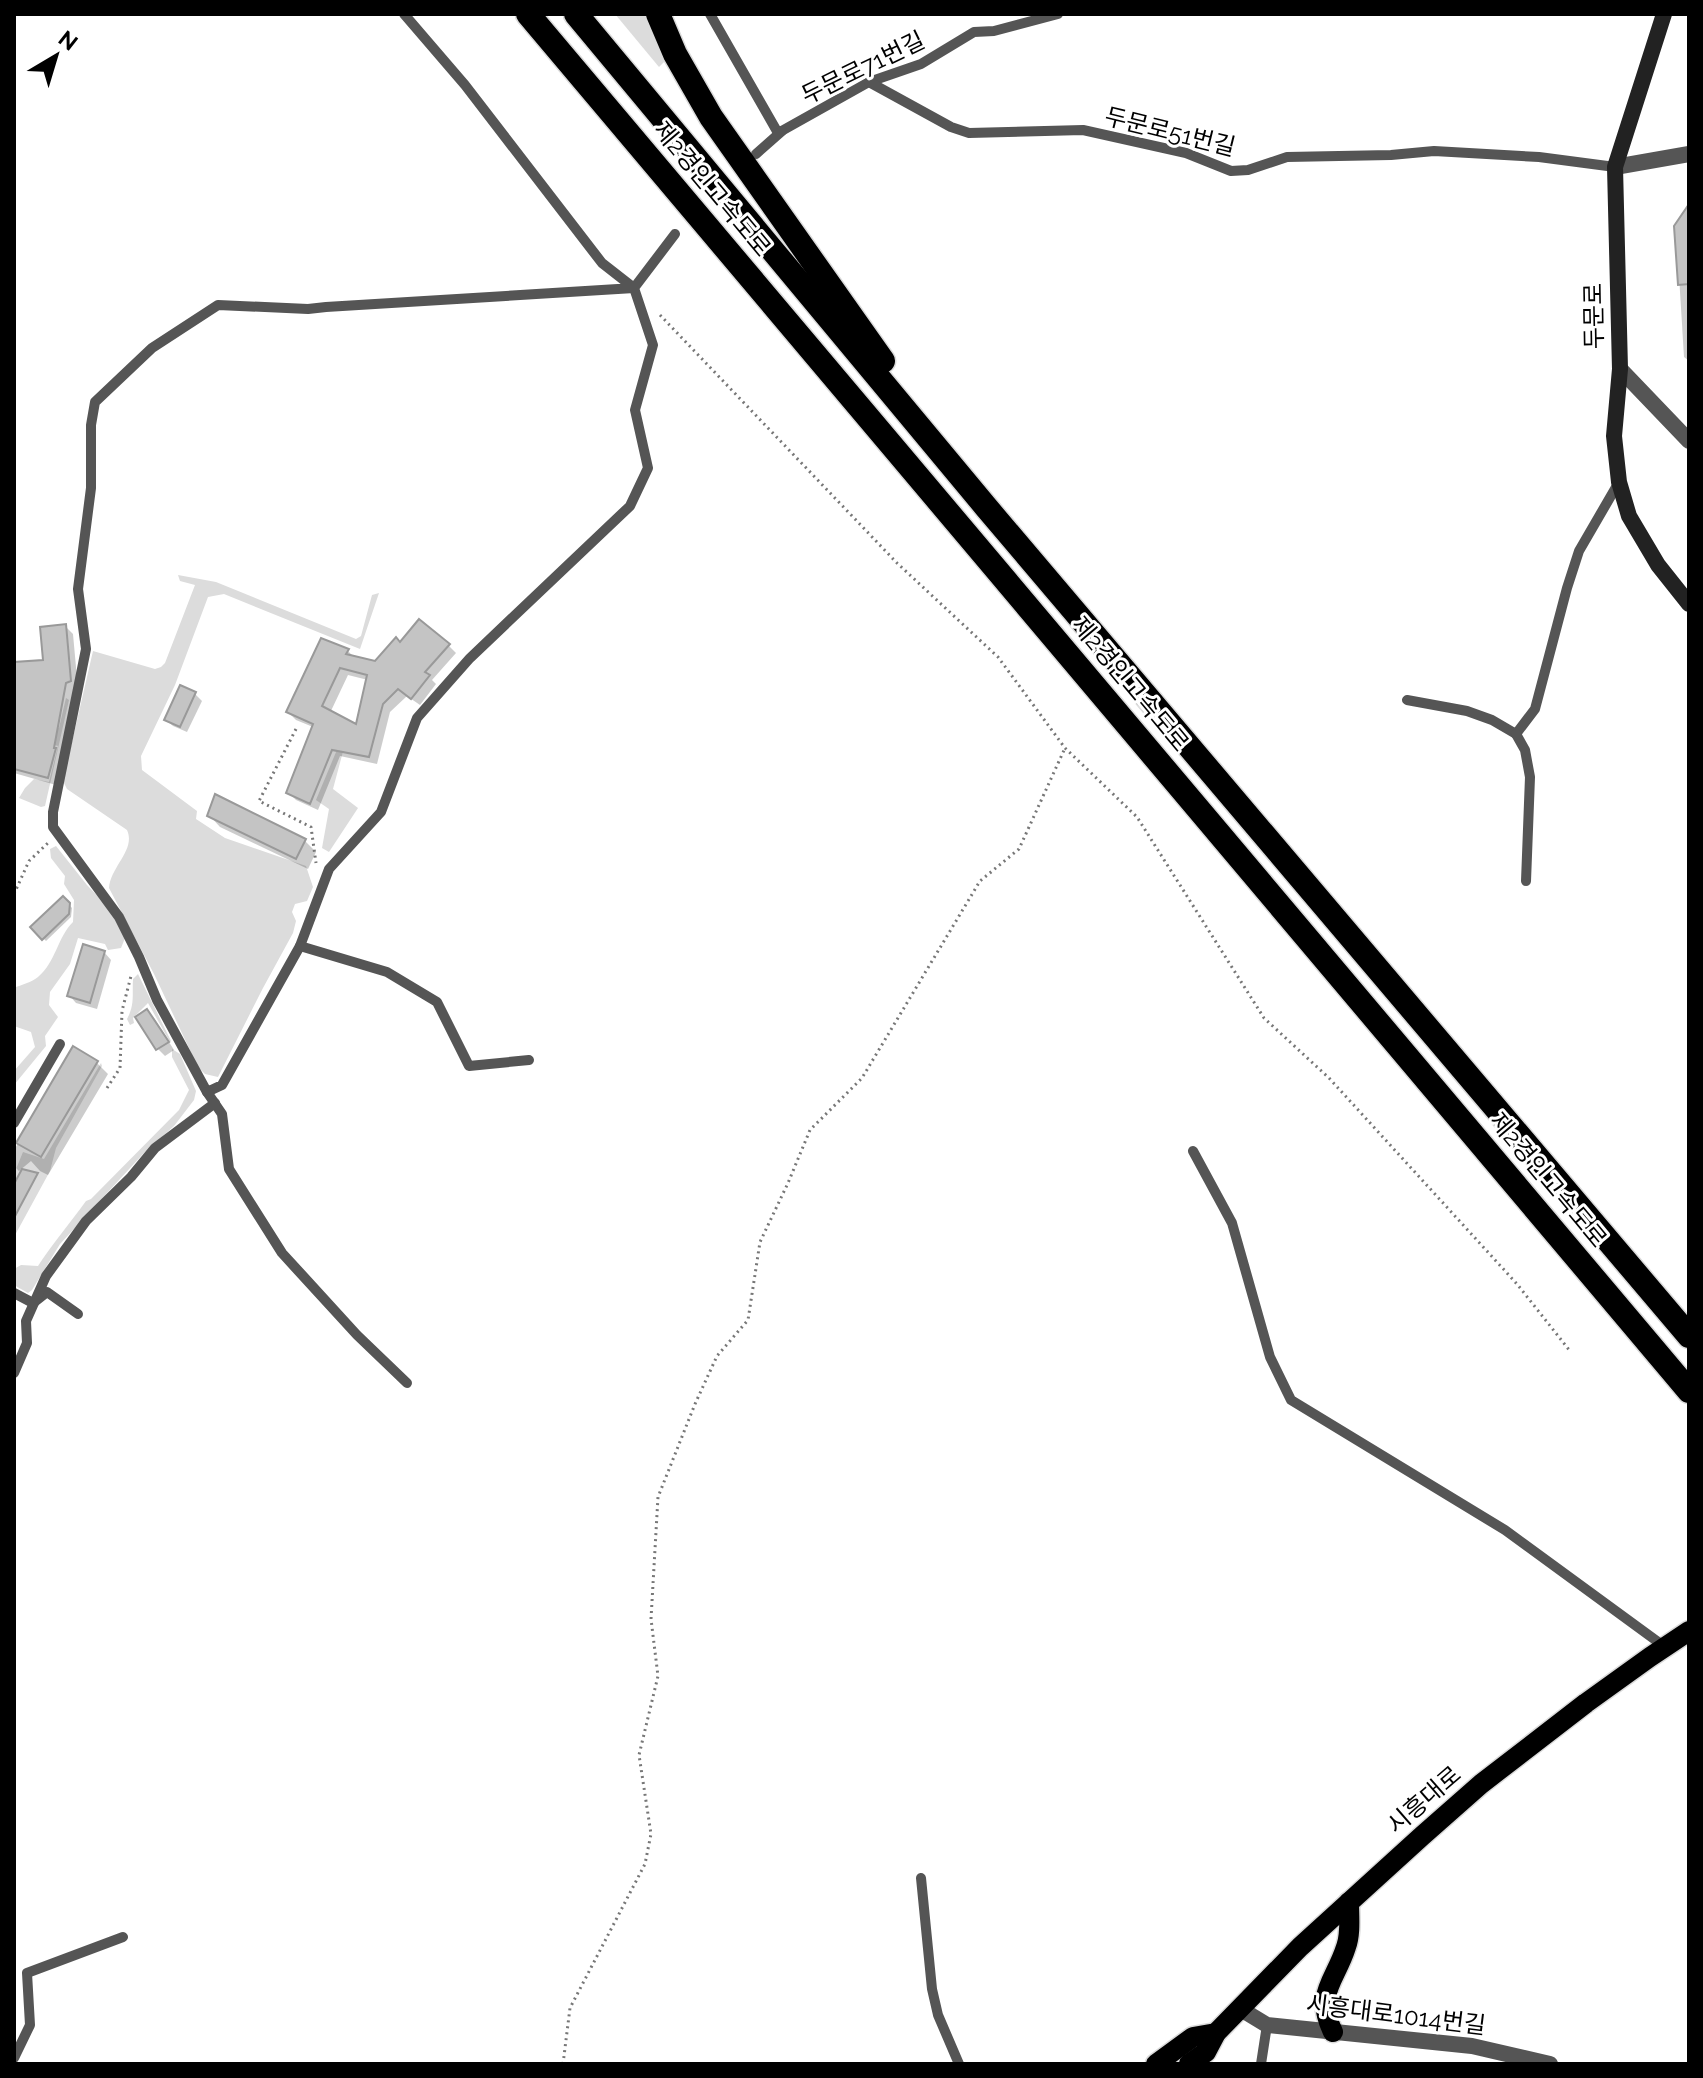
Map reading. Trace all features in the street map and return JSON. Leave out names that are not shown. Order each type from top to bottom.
[{"type":"highway","points":[[519,14],[556,48]]},
{"type":"highway","name":"제2경인고속도로","points":[[528,14],[1689,1391]]},
{"type":"highway","name":"제2경인고속도로","points":[[576,14],[986,507],[1689,1336]]},
{"type":"highway","points":[[658,14],[675,54],[711,117],[986,507]]},
{"type":"main road","name":"시흥대로","points":[[1189,2064],[1206,2052],[1216,2033],[1300,1947],[1481,1784],[1586,1703],[1689,1631]]},
{"type":"main road","points":[[1333,2032],[1324,2008],[1347,1944],[1349,1902]]},
{"type":"main road","name":"시흥대로","points":[[1156,2064],[1193,2037],[1216,2033]]},
{"type":"street","name":"두문로","points":[[1664,14],[1615,167],[1620,369],[1614,436],[1619,482],[1629,516],[1658,565],[1689,604]]},
{"type":"street","points":[[1615,167],[1689,154]]},
{"type":"street","points":[[1620,369],[1689,441]]},
{"type":"street","name":"시흥대로1014번길","points":[[1239,2008],[1267,2025],[1472,2046],[1550,2064]]},
{"type":"lane","points":[[207,1092],[222,1085],[300,946],[327,873],[381,812],[417,718],[470,658],[630,506],[648,468],[635,410],[653,345],[634,288],[602,263],[465,85],[404,14]]},
{"type":"lane","points":[[710,14],[780,132]]},
{"type":"lane","name":"두문로71번길","points":[[756,154],[780,132],[869,82],[921,64],[974,32],[994,31],[1058,14]]},
{"type":"lane","name":"두문로51번길","points":[[869,82],[951,127],[969,133],[1083,130],[1186,153],[1231,171],[1248,170],[1287,157],[1434,151],[1539,157],[1615,167]]},
{"type":"lane","points":[[407,1383],[357,1335],[282,1253],[229,1169],[222,1114],[157,1000],[119,917],[53,827],[53,812],[86,649],[78,589],[91,488],[91,425],[95,402],[152,348],[218,305],[308,309],[634,288],[675,234]]},
{"type":"lane","points":[[1516,734],[1535,709],[1579,551],[1619,482]]},
{"type":"lane","points":[[1407,700],[1467,711],[1492,720],[1516,734],[1525,750],[1530,777],[1526,881]]},
{"type":"lane","points":[[300,946],[387,972],[437,1002],[469,1066],[529,1060]]},
{"type":"lane","points":[[14,1123],[60,1044]]},
{"type":"lane","points":[[14,1373],[27,1343],[26,1321],[33,1303],[46,1276],[86,1221],[131,1177],[155,1148],[215,1103]]},
{"type":"lane","points":[[1193,1151],[1232,1223],[1270,1357],[1291,1400],[1505,1530],[1665,1647]]},
{"type":"lane","points":[[33,1303],[47,1292],[78,1314]]},
{"type":"lane","points":[[14,1293],[33,1303]]},
{"type":"lane","points":[[921,1878],[932,1989],[938,2015],[959,2064]]},
{"type":"lane","points":[[14,2058],[30,2025],[27,1973],[123,1937]]},
{"type":"lane","points":[[1261,2064],[1267,2025]]},
{"type":"path","points":[[634,288],[897,563],[998,657],[1065,748],[1137,817],[1264,1018],[1329,1078],[1517,1284],[1570,1351]]},
{"type":"path","points":[[296,729],[259,801],[311,827],[316,867],[327,873]]},
{"type":"path","points":[[563,2064],[570,2008],[645,1864],[651,1834],[639,1755],[658,1676],[651,1619],[658,1497],[717,1356],[748,1320],[760,1242],[810,1130],[862,1078],[980,881],[1019,849],[1065,748]]},
{"type":"path","points":[[14,894],[29,861],[57,834]]},
{"type":"path","points":[[107,1088],[120,1068],[122,1011],[137,953]]},
{"type":"shaded area","points":[[615,14],[649,14],[665,61],[659,67]]},
{"type":"shaded area","points":[[178,575],[216,582],[356,639],[361,636],[372,595],[379,593],[360,649],[224,594],[208,597],[175,685],[141,756],[142,770],[197,811],[196,819],[225,838],[306,866],[313,887],[307,901],[295,904],[292,912],[296,921],[293,933],[218,1077],[205,1074],[198,1067],[109,888],[126,851],[127,830],[67,789],[63,781],[93,651],[155,669],[161,667],[195,585],[180,581]]},
{"type":"shaded area","points":[[66,698],[69,700],[45,806],[41,807],[19,798],[34,779],[49,782],[58,746],[34,739],[39,724],[59,728]]},
{"type":"shaded area","points":[[344,733],[345,744],[333,789],[358,808],[329,852],[322,848],[329,809],[316,800]]},
{"type":"shaded area","points":[[56,846],[109,908],[125,938],[121,948],[108,950],[105,944],[78,938],[70,964],[50,992],[49,1005],[58,1017],[45,1036],[46,1046],[14,1085],[14,1071],[35,1047],[31,1032],[14,1026],[14,988],[33,980],[44,971],[73,922],[74,900],[64,884],[65,876],[51,858],[50,849]]},
{"type":"shaded area","points":[[138,974],[170,1042],[148,1003],[133,1018],[134,1023],[130,1025],[127,1019],[132,1004],[133,979]]},
{"type":"shaded area","points":[[172,1049],[180,1054],[196,1091],[194,1100],[174,1126],[143,1154],[60,1244],[32,1290],[28,1293],[14,1285],[14,1269],[21,1265],[38,1266],[86,1201],[179,1110],[189,1090],[172,1057]]},
{"type":"shaded area","points":[[101,1063],[56,1148],[50,1171],[14,1237],[14,1174],[23,1152],[44,1159]]},
{"type":"building","points":[[1689,204],[1689,284],[1678,285],[1674,226]]},
{"type":"building","points":[[419,619],[450,644],[425,672],[430,675],[411,699],[398,689],[383,704],[369,757],[332,750],[310,804],[286,793],[313,724],[286,712],[321,638],[349,649],[346,654],[375,661],[396,637],[400,642]],"holes":[[[340,668],[367,675],[356,724],[322,706]]]},
{"type":"building","points":[[66,624],[71,681],[66,683],[48,778],[14,769],[14,662],[43,660],[40,627]]},
{"type":"building","points":[[180,685],[196,692],[180,727],[164,720]]},
{"type":"building","points":[[215,794],[306,839],[296,859],[207,816]]},
{"type":"building","points":[[63,896],[70,903],[69,914],[42,940],[30,927]]},
{"type":"building","points":[[83,944],[105,951],[90,1003],[67,996]]},
{"type":"building","points":[[147,1009],[169,1042],[156,1050],[135,1017]]},
{"type":"building","points":[[73,1046],[98,1061],[41,1157],[16,1143]]},
{"type":"building","points":[[22,1169],[38,1173],[14,1218],[14,1184]]}]
